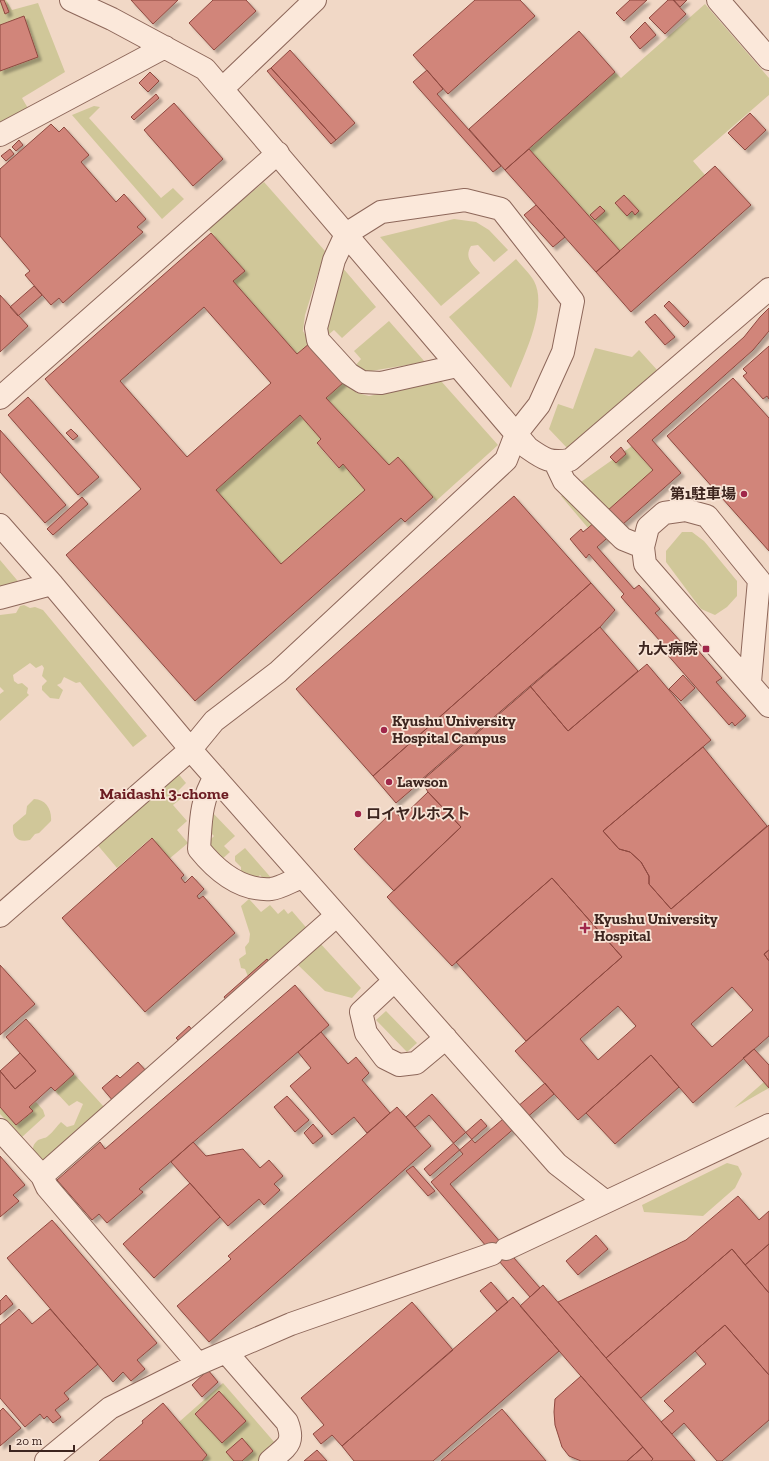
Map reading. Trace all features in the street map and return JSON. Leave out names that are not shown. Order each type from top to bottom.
[{"type":"lane","points":[[71,0],[112,19],[205,69],[457,366],[528,448],[540,456],[555,462],[570,460],[769,289]]},
{"type":"lane","points":[[222,89],[314,0]]},
{"type":"lane","points":[[718,0],[769,60]]},
{"type":"lane","points":[[0,135],[164,47]]},
{"type":"lane","points":[[0,398],[278,154]]},
{"type":"lane","points":[[0,916],[191,749],[214,721],[278,672],[506,460],[516,434],[539,405],[563,352],[573,301],[501,209],[465,200],[381,212],[346,234],[334,260],[316,328],[318,340],[349,374],[362,382],[381,382],[457,366]]},
{"type":"lane","points":[[555,462],[564,480],[623,538],[643,547]]},
{"type":"lane","points":[[685,510],[707,516],[760,580],[763,696],[645,564],[643,547],[648,527],[664,514],[685,510]]},
{"type":"lane","points":[[0,525],[302,877],[557,1164],[606,1202]]},
{"type":"lane","points":[[0,598],[52,584]]},
{"type":"lane","points":[[215,777],[208,789],[202,807],[199,849],[211,863],[225,874],[247,886],[272,889],[302,877]]},
{"type":"lane","points":[[42,1176],[336,916]]},
{"type":"lane","points":[[394,981],[361,1012],[366,1033],[385,1058],[399,1065],[416,1063],[446,1038]]},
{"type":"lane","points":[[46,1461],[110,1408],[198,1364],[291,1324],[499,1251],[769,1125]]},
{"type":"lane","points":[[0,1130],[42,1176],[47,1187],[198,1364]]},
{"type":"lane","points":[[226,1352],[287,1422],[292,1434],[289,1444],[270,1461]]},
{"type":"shaded area","points":[[0,0],[6,0],[12,10],[38,3],[65,72],[22,98],[29,110],[0,131],[0,71],[38,57],[24,16],[0,25]]},
{"type":"shaded area","points":[[705,4],[769,78],[769,95],[693,161],[705,175],[620,251],[529,149],[615,72],[621,78]]},
{"type":"shaded area","points":[[94,106],[100,107],[89,118],[161,198],[173,188],[184,199],[162,219],[72,115]]},
{"type":"shaded area","points":[[264,182],[325,251],[305,315],[303,331],[310,343],[297,354],[233,281],[245,271],[208,229]]},
{"type":"shaded area","points":[[454,219],[476,222],[489,230],[508,250],[494,262],[478,245],[471,246],[468,254],[470,261],[480,273],[441,306],[380,237]]},
{"type":"shaded area","points":[[516,259],[534,281],[538,293],[538,306],[532,335],[511,388],[449,317]]},
{"type":"shaded area","points":[[342,267],[376,307],[342,338],[334,330],[328,335],[324,332]]},
{"type":"shaded area","points":[[389,321],[425,362],[365,372],[355,366],[361,359],[354,351]]},
{"type":"shaded area","points":[[595,348],[632,357],[639,350],[658,371],[568,449],[549,429],[558,404],[573,409]]},
{"type":"shaded area","points":[[441,381],[498,445],[436,501],[398,457],[389,465],[326,398],[344,382],[357,393],[369,396]]},
{"type":"shaded area","points":[[300,415],[321,439],[317,444],[338,468],[343,464],[365,490],[281,564],[216,490]]},
{"type":"shaded area","points":[[632,446],[653,470],[588,528],[561,496]]},
{"type":"shaded area","points":[[682,532],[692,532],[704,541],[737,581],[737,596],[727,607],[715,615],[701,609],[666,562],[666,551]]},
{"type":"shaded area","points":[[0,560],[22,586],[0,590]]},
{"type":"shaded area","points":[[24,605],[30,608],[35,607],[43,610],[147,736],[133,747],[80,682],[76,683],[64,677],[61,683],[57,685],[63,690],[59,699],[50,698],[42,690],[42,686],[47,681],[42,676],[44,668],[42,665],[36,668],[30,663],[13,675],[14,681],[18,684],[22,683],[28,688],[27,693],[29,695],[0,721],[0,694],[4,691],[0,687],[0,615],[16,613],[20,606]]},
{"type":"shaded area","points":[[176,771],[186,783],[178,791],[183,797],[173,805],[187,821],[177,830],[188,843],[169,859],[151,838],[117,868],[95,842]]},
{"type":"shaded area","points":[[34,799],[38,799],[45,803],[49,809],[51,821],[30,840],[22,841],[15,836],[13,825],[26,814],[27,806]]},
{"type":"shaded area","points":[[210,810],[235,836],[224,846],[230,852],[221,860],[206,844],[214,836],[205,827]]},
{"type":"shaded area","points":[[245,848],[273,880],[268,884],[260,875],[253,882],[241,872],[241,867],[235,861],[235,856]]},
{"type":"shaded area","points":[[249,899],[261,912],[270,905],[278,914],[284,909],[288,914],[292,911],[310,932],[249,979],[245,969],[241,968],[239,959],[246,954],[245,947],[249,942],[250,934],[241,906]]},
{"type":"shaded area","points":[[319,942],[361,988],[352,998],[325,991],[297,964]]},
{"type":"shaded area","points":[[386,1011],[417,1043],[407,1052],[376,1020]]},
{"type":"shaded area","points":[[74,1074],[105,1108],[43,1161],[34,1153],[34,1144],[38,1140],[45,1138],[52,1133],[61,1122],[67,1127],[74,1125],[83,1104],[77,1101],[69,1106],[55,1091]]},
{"type":"shaded area","points":[[764,1082],[769,1088],[734,1108]]},
{"type":"shaded area","points":[[36,1102],[43,1110],[45,1116],[22,1137],[0,1114],[0,1107],[16,1125],[32,1111],[29,1107]]},
{"type":"shaded area","points":[[727,1163],[738,1166],[742,1174],[735,1188],[703,1216],[644,1212],[642,1205]]},
{"type":"shaded area","points":[[223,1383],[275,1443],[259,1461],[202,1461],[207,1455],[179,1422]]},
{"type":"building","points":[[0,0],[4,0],[9,12],[5,14]]},
{"type":"building","points":[[131,0],[178,0],[153,24]]},
{"type":"building","points":[[213,0],[246,0],[256,11],[214,50],[189,23]]},
{"type":"building","points":[[475,0],[520,0],[535,16],[448,94],[413,55]]},
{"type":"building","points":[[630,0],[647,0],[624,21],[616,13]]},
{"type":"building","points":[[668,0],[673,0],[686,14],[665,34],[649,18]]},
{"type":"building","points":[[674,0],[687,0],[680,7]]},
{"type":"building","points":[[24,16],[38,57],[0,71],[0,25]]},
{"type":"building","points":[[645,22],[656,35],[640,49],[630,37]]},
{"type":"building","points":[[579,31],[615,72],[505,170],[469,129]]},
{"type":"building","points":[[290,50],[355,123],[336,140],[271,68]]},
{"type":"building","points":[[271,68],[336,140],[331,144],[267,71]]},
{"type":"building","points":[[427,70],[443,89],[437,94],[501,166],[493,172],[413,82]]},
{"type":"building","points":[[150,72],[159,81],[148,92],[139,83]]},
{"type":"building","points":[[156,94],[159,98],[134,120],[131,117]]},
{"type":"building","points":[[174,103],[223,159],[193,186],[144,130]]},
{"type":"building","points":[[750,113],[766,130],[745,150],[728,133]]},
{"type":"building","points":[[51,124],[59,132],[64,127],[89,155],[81,162],[116,202],[124,194],[146,219],[137,227],[143,232],[63,303],[59,298],[51,305],[25,275],[30,271],[0,236],[0,169]]},
{"type":"building","points":[[19,140],[23,145],[16,151],[12,147]]},
{"type":"building","points":[[10,149],[14,154],[6,161],[1,156]]},
{"type":"building","points":[[529,149],[620,251],[596,272],[505,170]]},
{"type":"building","points":[[715,166],[751,205],[631,312],[596,272]]},
{"type":"building","points":[[624,195],[639,211],[635,215],[632,211],[627,216],[615,203]]},
{"type":"building","points":[[536,205],[565,237],[553,247],[524,215]]},
{"type":"building","points":[[600,206],[605,211],[595,220],[590,215]]},
{"type":"building","points":[[211,233],[245,271],[233,281],[297,354],[310,343],[344,382],[326,398],[389,465],[398,457],[433,497],[405,522],[401,518],[195,701],[66,555],[141,489],[45,379]],"holes":[[[204,307],[271,383],[187,457],[120,381]],[[300,415],[321,439],[317,443],[339,468],[343,464],[365,490],[281,564],[216,490]]]},
{"type":"building","points":[[34,286],[42,295],[18,316],[10,307]]},
{"type":"building","points":[[0,295],[28,326],[0,352]]},
{"type":"building","points":[[669,301],[689,322],[684,327],[664,306]]},
{"type":"building","points":[[769,308],[769,331],[753,350],[652,440],[681,473],[597,547],[634,589],[639,585],[660,609],[655,613],[691,653],[696,648],[722,678],[716,682],[746,716],[735,726],[732,722],[729,725],[666,653],[668,650],[621,597],[624,594],[589,554],[586,558],[570,539],[581,529],[583,532],[588,528],[653,470],[627,441],[744,337]]},
{"type":"building","points":[[655,314],[675,337],[665,345],[645,322]]},
{"type":"building","points":[[769,346],[769,399],[767,396],[763,399],[743,376],[747,373],[743,369]]},
{"type":"building","name":"第1駐車場","points":[[733,378],[769,418],[769,551],[667,436]]},
{"type":"building","points":[[28,397],[99,477],[78,495],[8,415]]},
{"type":"building","points":[[71,429],[78,436],[73,440],[66,433]]},
{"type":"building","points":[[0,430],[66,505],[45,523],[0,472]]},
{"type":"building","points":[[621,447],[626,454],[616,463],[610,457]]},
{"type":"building","points":[[514,496],[591,583],[373,776],[296,689]]},
{"type":"building","points":[[82,497],[88,504],[53,535],[47,529]]},
{"type":"building","points":[[591,583],[615,610],[600,627],[396,803],[373,776]]},
{"type":"building","points":[[600,627],[638,671],[568,731],[530,686]]},
{"type":"building","points":[[647,664],[711,740],[603,831],[619,849],[630,852],[641,862],[649,876],[649,884],[671,909],[769,825],[769,950],[764,954],[769,961],[769,1036],[693,1103],[651,1055],[578,1120],[515,1051],[622,957],[552,878],[452,966],[387,897],[461,827],[428,792],[421,780],[530,686],[568,731]],"holes":[[[732,987],[753,1010],[712,1047],[691,1024]],[[618,1006],[636,1026],[598,1060],[580,1039]]]},
{"type":"building","points":[[683,675],[695,688],[681,701],[669,689]]},
{"type":"building","points":[[703,747],[767,826],[671,909],[649,884],[649,876],[641,862],[630,852],[619,849],[603,831]]},
{"type":"building","points":[[428,792],[461,827],[394,891],[354,849],[394,810],[401,818]]},
{"type":"building","points":[[152,838],[184,875],[181,878],[185,883],[192,876],[204,889],[197,896],[199,899],[203,896],[235,933],[145,1012],[62,918]]},
{"type":"building","points":[[552,878],[622,957],[526,1041],[456,962]]},
{"type":"building","points":[[769,950],[769,961],[764,954]]},
{"type":"building","points":[[267,959],[270,963],[227,1001],[224,997]]},
{"type":"building","points":[[0,965],[35,1004],[0,1035]]},
{"type":"building","points":[[295,985],[329,1025],[139,1189],[143,1192],[107,1223],[99,1214],[92,1220],[57,1180],[100,1142],[105,1149]]},
{"type":"building","points":[[26,1019],[74,1074],[55,1091],[51,1087],[29,1107],[33,1111],[16,1125],[0,1107],[0,1071],[15,1089],[36,1071],[6,1037]]},
{"type":"building","points":[[189,1026],[194,1032],[181,1043],[176,1038]]},
{"type":"building","points":[[321,1032],[348,1064],[356,1057],[369,1073],[362,1080],[390,1113],[367,1133],[354,1117],[332,1135],[290,1086],[311,1068],[298,1052]]},
{"type":"building","points":[[754,1049],[769,1065],[769,1088],[743,1058]]},
{"type":"building","points":[[20,1053],[36,1071],[15,1089],[0,1071]]},
{"type":"building","points":[[651,1055],[679,1087],[615,1144],[586,1113]]},
{"type":"building","points":[[138,1062],[147,1072],[114,1102],[102,1088],[117,1075],[120,1078]]},
{"type":"building","points":[[545,1083],[554,1094],[450,1184],[540,1288],[530,1297],[431,1182],[463,1154],[429,1115],[415,1127],[406,1117],[432,1094],[475,1143]]},
{"type":"building","points":[[287,1096],[309,1120],[295,1132],[274,1107]]},
{"type":"building","points":[[397,1107],[431,1146],[209,1342],[177,1306],[231,1259],[228,1256]]},
{"type":"building","points":[[481,1119],[487,1126],[430,1176],[424,1169]]},
{"type":"building","points":[[313,1124],[323,1136],[313,1144],[304,1133]]},
{"type":"building","points":[[193,1142],[206,1156],[243,1149],[260,1168],[269,1160],[283,1176],[274,1184],[280,1190],[264,1205],[259,1199],[228,1226],[171,1162]]},
{"type":"building","points":[[0,1156],[25,1185],[13,1195],[19,1201],[0,1217]]},
{"type":"building","points":[[413,1166],[435,1191],[428,1196],[406,1171]]},
{"type":"building","points":[[190,1183],[220,1217],[154,1278],[123,1244]]},
{"type":"building","points":[[738,1196],[759,1220],[769,1211],[769,1244],[745,1265],[732,1249],[606,1358],[558,1302],[686,1240]]},
{"type":"building","points":[[52,1220],[157,1343],[137,1360],[145,1369],[131,1381],[123,1372],[113,1382],[7,1258]]},
{"type":"building","points":[[596,1235],[608,1249],[578,1275],[566,1261]]},
{"type":"building","points":[[769,1244],[769,1293],[745,1265]]},
{"type":"building","points":[[732,1249],[769,1293],[769,1375],[725,1325],[641,1398],[606,1358]]},
{"type":"building","points":[[491,1282],[508,1302],[497,1311],[480,1291]]},
{"type":"building","points":[[543,1285],[695,1461],[651,1461],[653,1459],[520,1306]]},
{"type":"building","points":[[6,1295],[13,1304],[0,1315],[0,1301]]},
{"type":"building","points":[[513,1297],[559,1351],[433,1461],[354,1461],[342,1446]]},
{"type":"building","points":[[412,1302],[453,1350],[342,1446],[332,1435],[321,1444],[313,1434],[324,1425],[301,1398]]},
{"type":"building","points":[[19,1309],[32,1324],[50,1309],[98,1364],[64,1393],[69,1399],[55,1410],[61,1417],[53,1423],[47,1416],[44,1419],[40,1414],[25,1427],[0,1398],[0,1325]]},
{"type":"building","points":[[725,1325],[769,1375],[769,1420],[722,1461],[717,1461],[684,1423],[672,1434],[661,1422],[674,1411],[664,1401],[706,1364],[695,1351]]},
{"type":"building","points":[[208,1370],[218,1382],[202,1397],[192,1385]]},
{"type":"building","points":[[581,1376],[643,1447],[627,1461],[581,1461],[569,1456],[562,1447],[555,1425],[555,1399]]},
{"type":"building","points":[[219,1391],[246,1421],[222,1443],[195,1414]]},
{"type":"building","points":[[163,1403],[207,1455],[202,1461],[99,1461],[143,1423],[142,1421]]},
{"type":"building","points":[[3,1408],[21,1428],[0,1446],[0,1411]]},
{"type":"building","points":[[502,1409],[546,1461],[441,1461]]},
{"type":"building","points":[[242,1438],[253,1451],[242,1461],[234,1461],[226,1452]]},
{"type":"building","points":[[643,1447],[653,1459],[651,1461],[627,1461]]},
{"type":"building","points":[[317,1450],[327,1461],[304,1461]]},
{"type":"place","name":"第1駐車場","points":[[744,494]]},
{"type":"place","name":"九大病院","points":[[706,649]]},
{"type":"place","name":"Kyushu University Hospital Campus","points":[[384,730]]},
{"type":"place","name":"Lawson","points":[[389,782]]},
{"type":"place","name":"ロイヤルホスト","points":[[358,814]]},
{"type":"place","name":"Kyushu University Hospital","points":[[585,928]]},
{"type":"district","name":"Maidashi 3-chome","points":[[164,793]]}]
